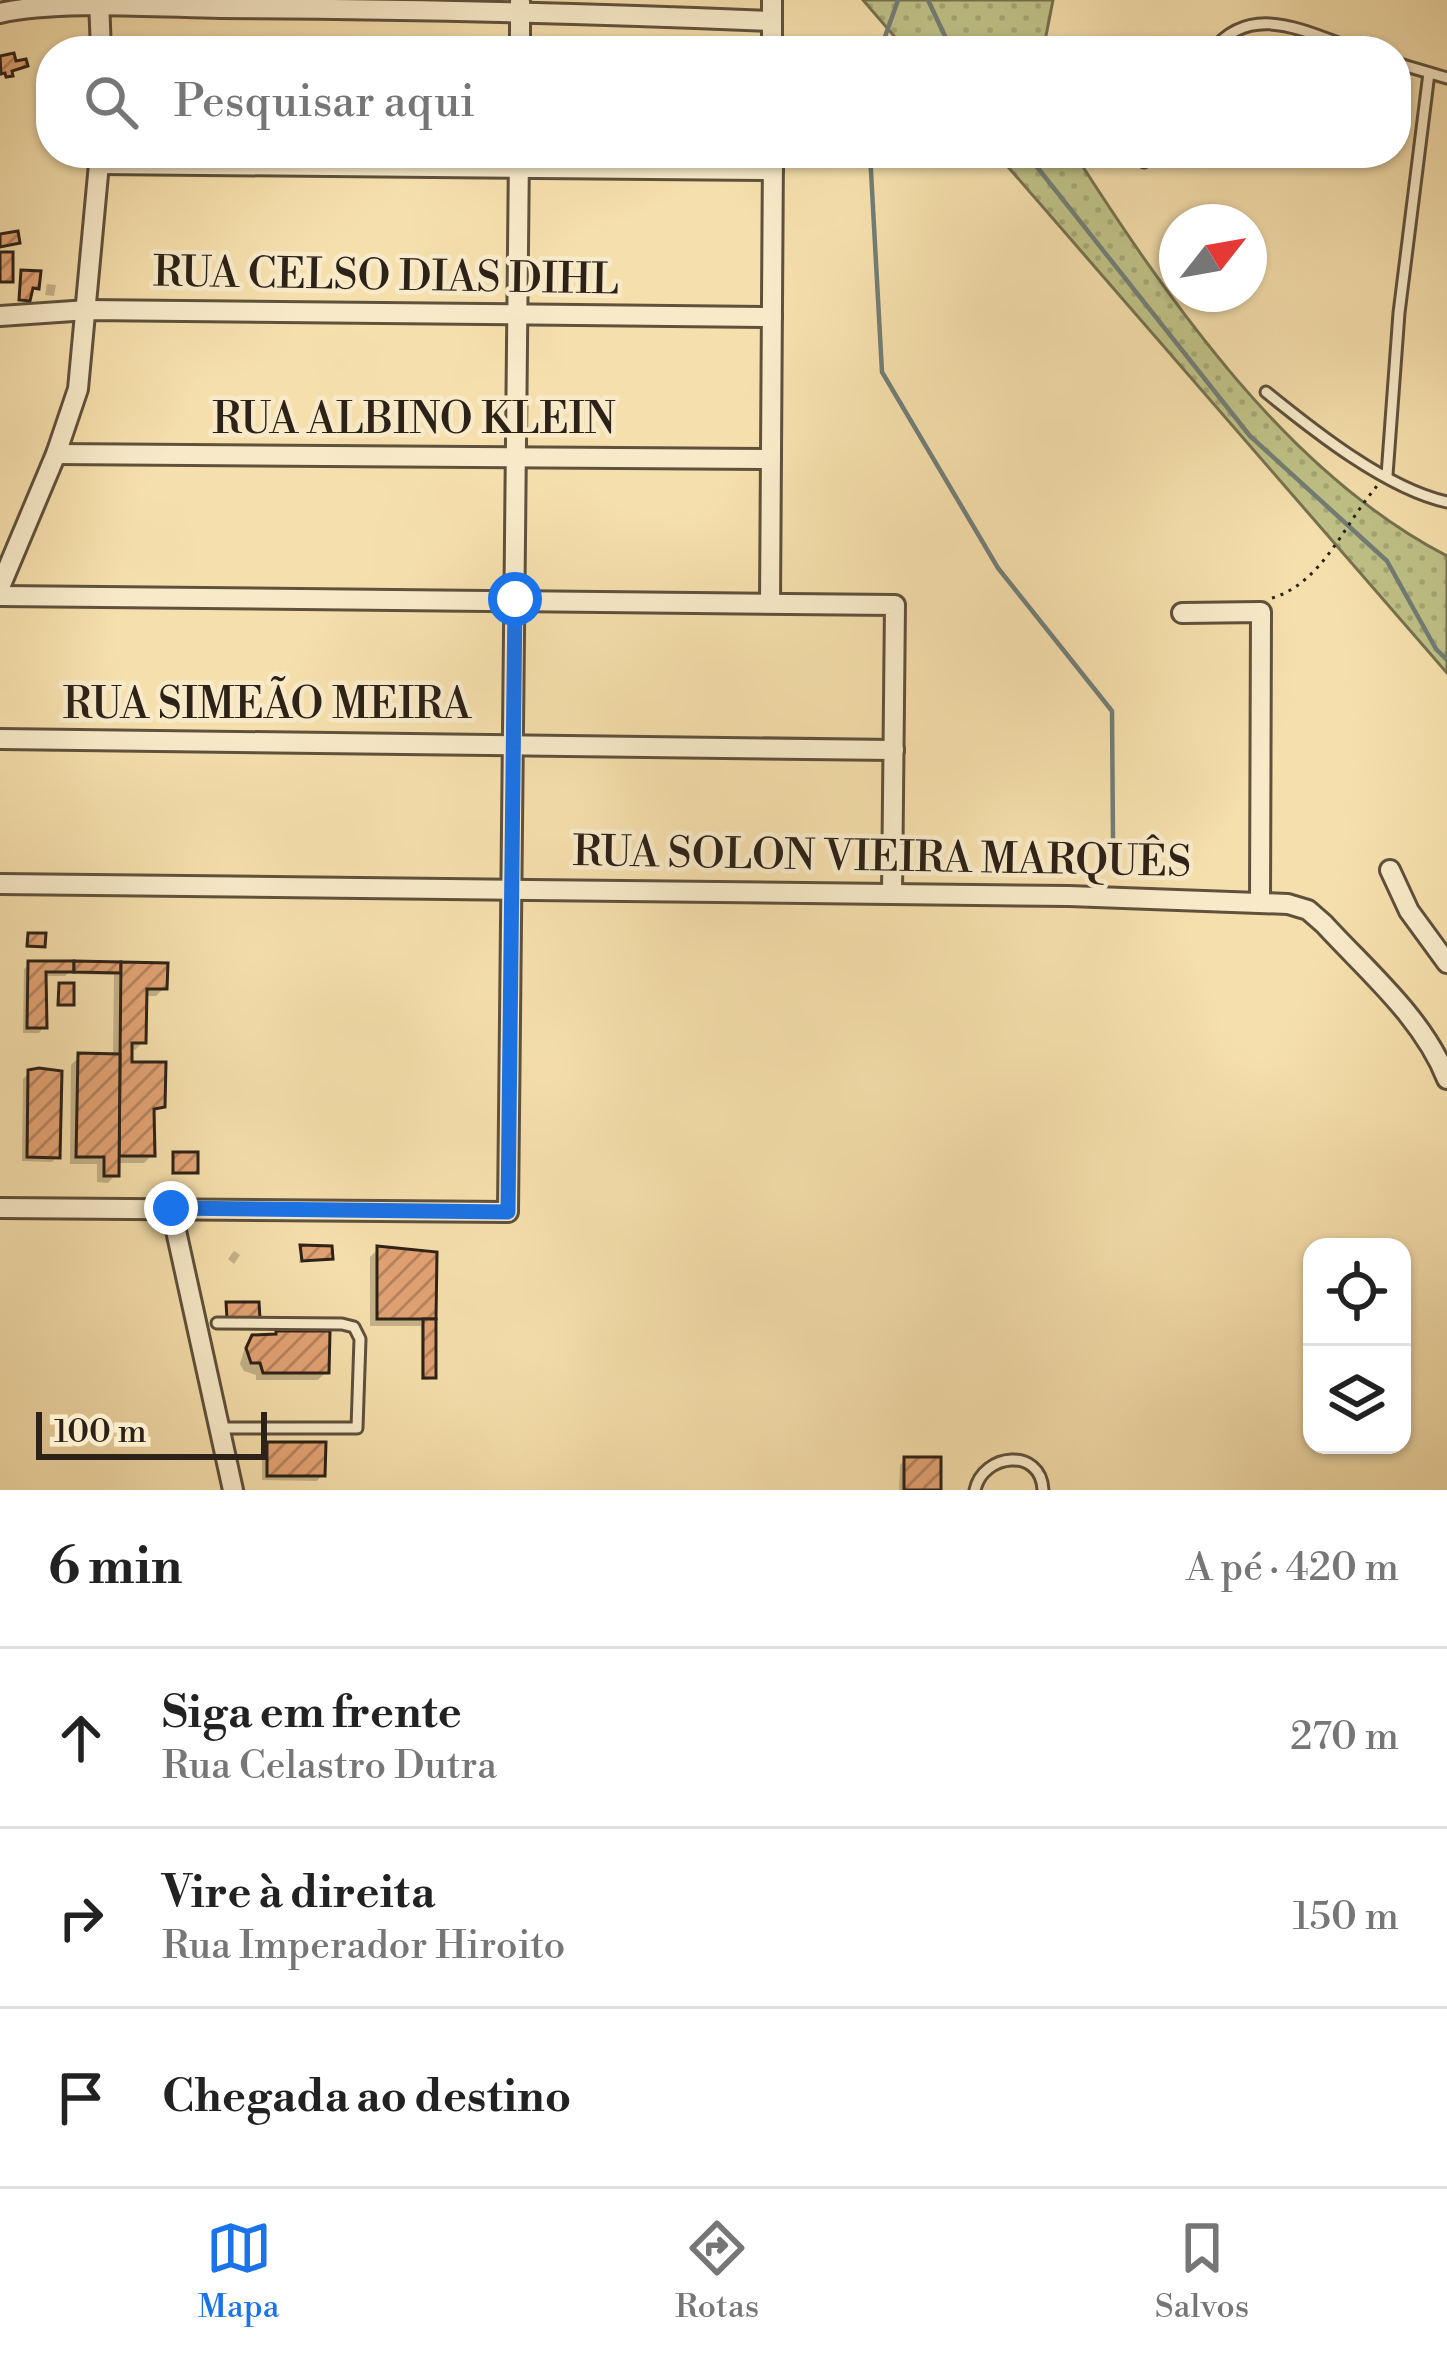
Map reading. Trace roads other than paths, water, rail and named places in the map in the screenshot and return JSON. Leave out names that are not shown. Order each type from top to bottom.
[{"type":"street","points":[[772,0],[772,36]]},
{"type":"street","points":[[0,13],[99,3],[520,5],[772,21]]},
{"type":"street","points":[[99,3],[100,36]]},
{"type":"street","points":[[520,5],[520,36]]},
{"type":"street","points":[[99,168],[78,389],[0,591],[895,605],[892,894]]},
{"type":"street","points":[[0,1208],[508,1212],[519,168]]},
{"type":"street","points":[[770,603],[773,168]]},
{"type":"street","name":"RUA CELSO DIAS DIHL","points":[[0,316],[88,310],[772,316]]},
{"type":"street","name":"RUA ALBINO KLEIN","points":[[56,454],[771,459]]},
{"type":"street","points":[[1182,613],[1261,612],[1260,901]]},
{"type":"street","name":"RUA SIMEÃO MEIRA","points":[[0,740],[514,742],[894,750]]},
{"type":"street","points":[[1390,870],[1409,911],[1447,963]]},
{"type":"street","name":"RUA SOLON VIEIRA MARQUÊS","points":[[0,884],[1260,901],[1308,910],[1324,924],[1418,1026],[1447,1079]]},
{"type":"street","points":[[171,1208],[233,1490]]},
{"type":"lane","points":[[1225,36],[1235,25],[1263,19],[1315,36]]},
{"type":"lane","points":[[1411,68],[1447,78]]},
{"type":"lane","points":[[1388,475],[1399,313],[1429,74]]},
{"type":"lane","points":[[1266,392],[1325,440],[1418,496],[1447,502]]},
{"type":"lane","points":[[217,1323],[342,1324],[354,1327],[360,1339],[357,1428],[219,1428]]},
{"type":"lane","points":[[975,1490],[983,1471],[1002,1459],[1033,1466],[1044,1481],[1043,1490]]},
{"type":"waterway","points":[[885,36],[898,0]]},
{"type":"waterway","points":[[928,0],[945,36]]},
{"type":"waterway","points":[[871,168],[882,372],[998,568],[1112,711],[1113,839]]},
{"type":"waterway","points":[[1038,168],[1250,436],[1387,561],[1436,649],[1447,660]]}]
